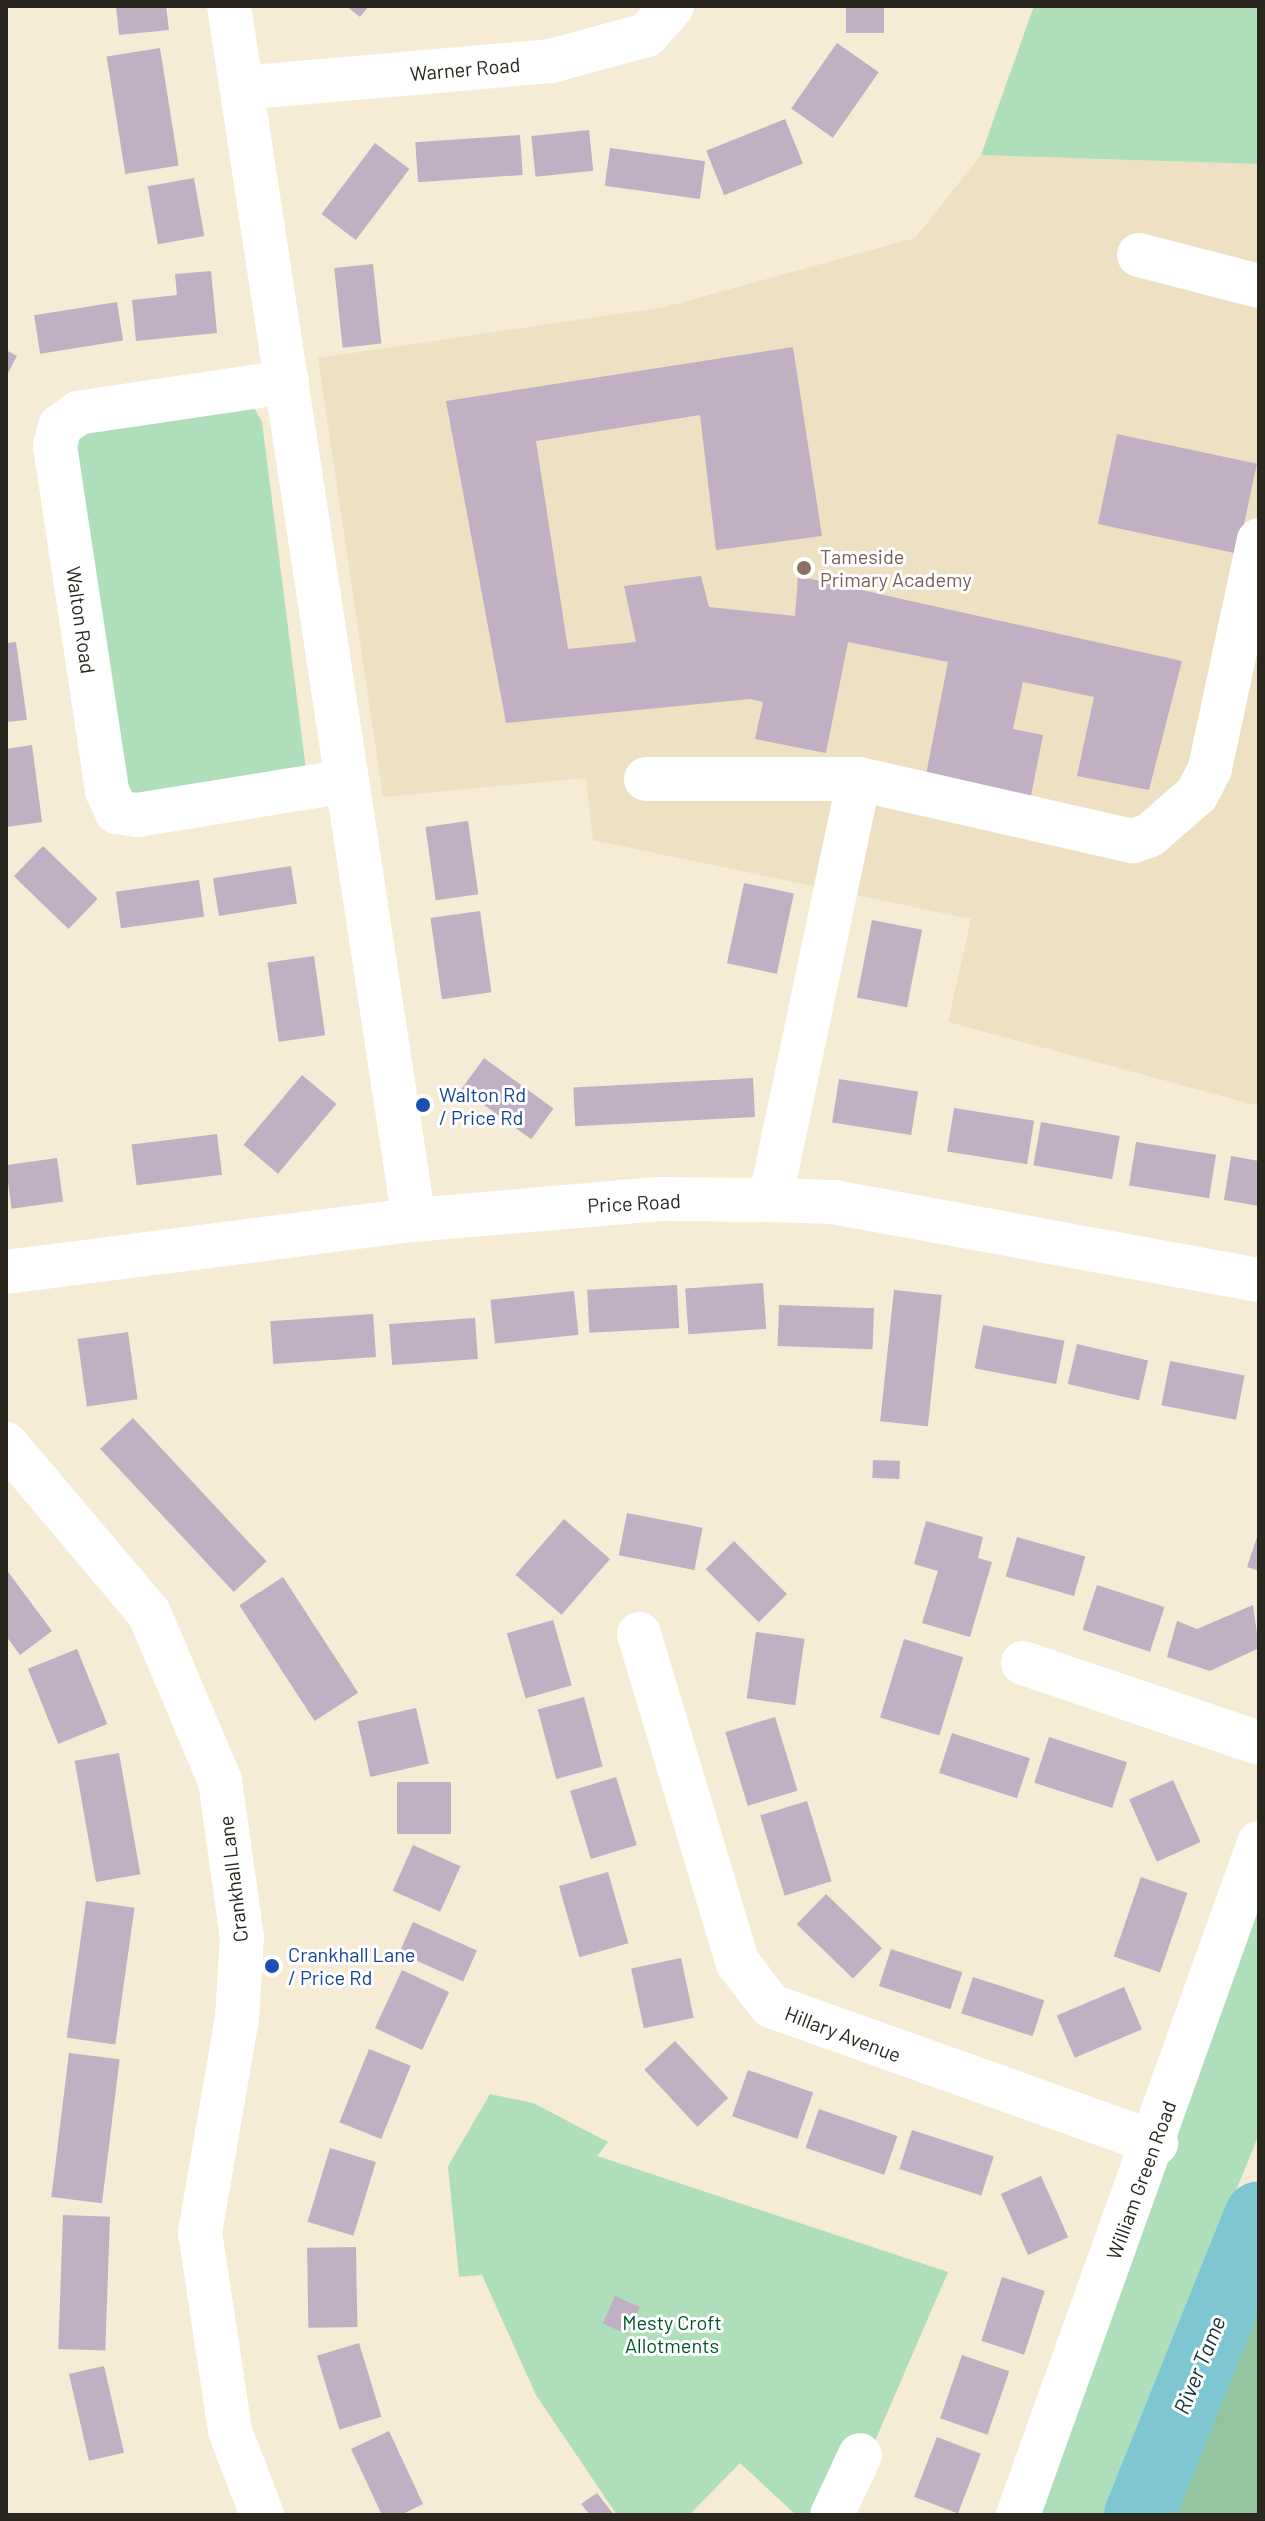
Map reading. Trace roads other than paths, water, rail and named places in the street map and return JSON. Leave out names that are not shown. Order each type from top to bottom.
[{"type":"street","points":[[229,6],[414,1220]]},
{"type":"street","name":"Warner Road","points":[[242,88],[551,61],[647,35],[672,6]]},
{"type":"street","points":[[1139,255],[1259,286]]},
{"type":"street","name":"Walton Road","points":[[287,382],[78,413],[60,426],[55,446],[107,791],[117,812],[347,781]]},
{"type":"street","points":[[646,779],[859,779],[1133,841],[1150,835],[1197,794],[1210,768],[1259,540]]},
{"type":"street","points":[[770,1200],[830,890],[859,779]]},
{"type":"street","name":"Price Road","points":[[6,1272],[414,1220],[659,1199],[833,1202],[1259,1280]]},
{"type":"street","name":"Crankhall Lane","points":[[6,1444],[149,1613],[220,1781],[242,1937],[237,2018],[200,2232],[230,2431],[262,2515]]},
{"type":"street","name":"Hillary Avenue","points":[[639,1634],[738,1963],[771,2006],[1156,2143]]},
{"type":"street","points":[[1023,1663],[1259,1743]]},
{"type":"street","name":"William Green Road","points":[[1018,2515],[1156,2143],[1259,1843]]},
{"type":"street","points":[[832,2515],[860,2455]]},
{"type":"waterway","name":"River Tame","points":[[1139,2515],[1259,2216]]},
{"type":"place","name":"Tameside Primary Academy","points":[[804,568]]},
{"type":"place","name":"Walton Rd / Price Rd","points":[[423,1105]]},
{"type":"place","name":"Crankhall Lane / Price Rd","points":[[272,1966]]},
{"type":"park label","name":"Mesty Croft Allotments","points":[[672,2334]]}]
